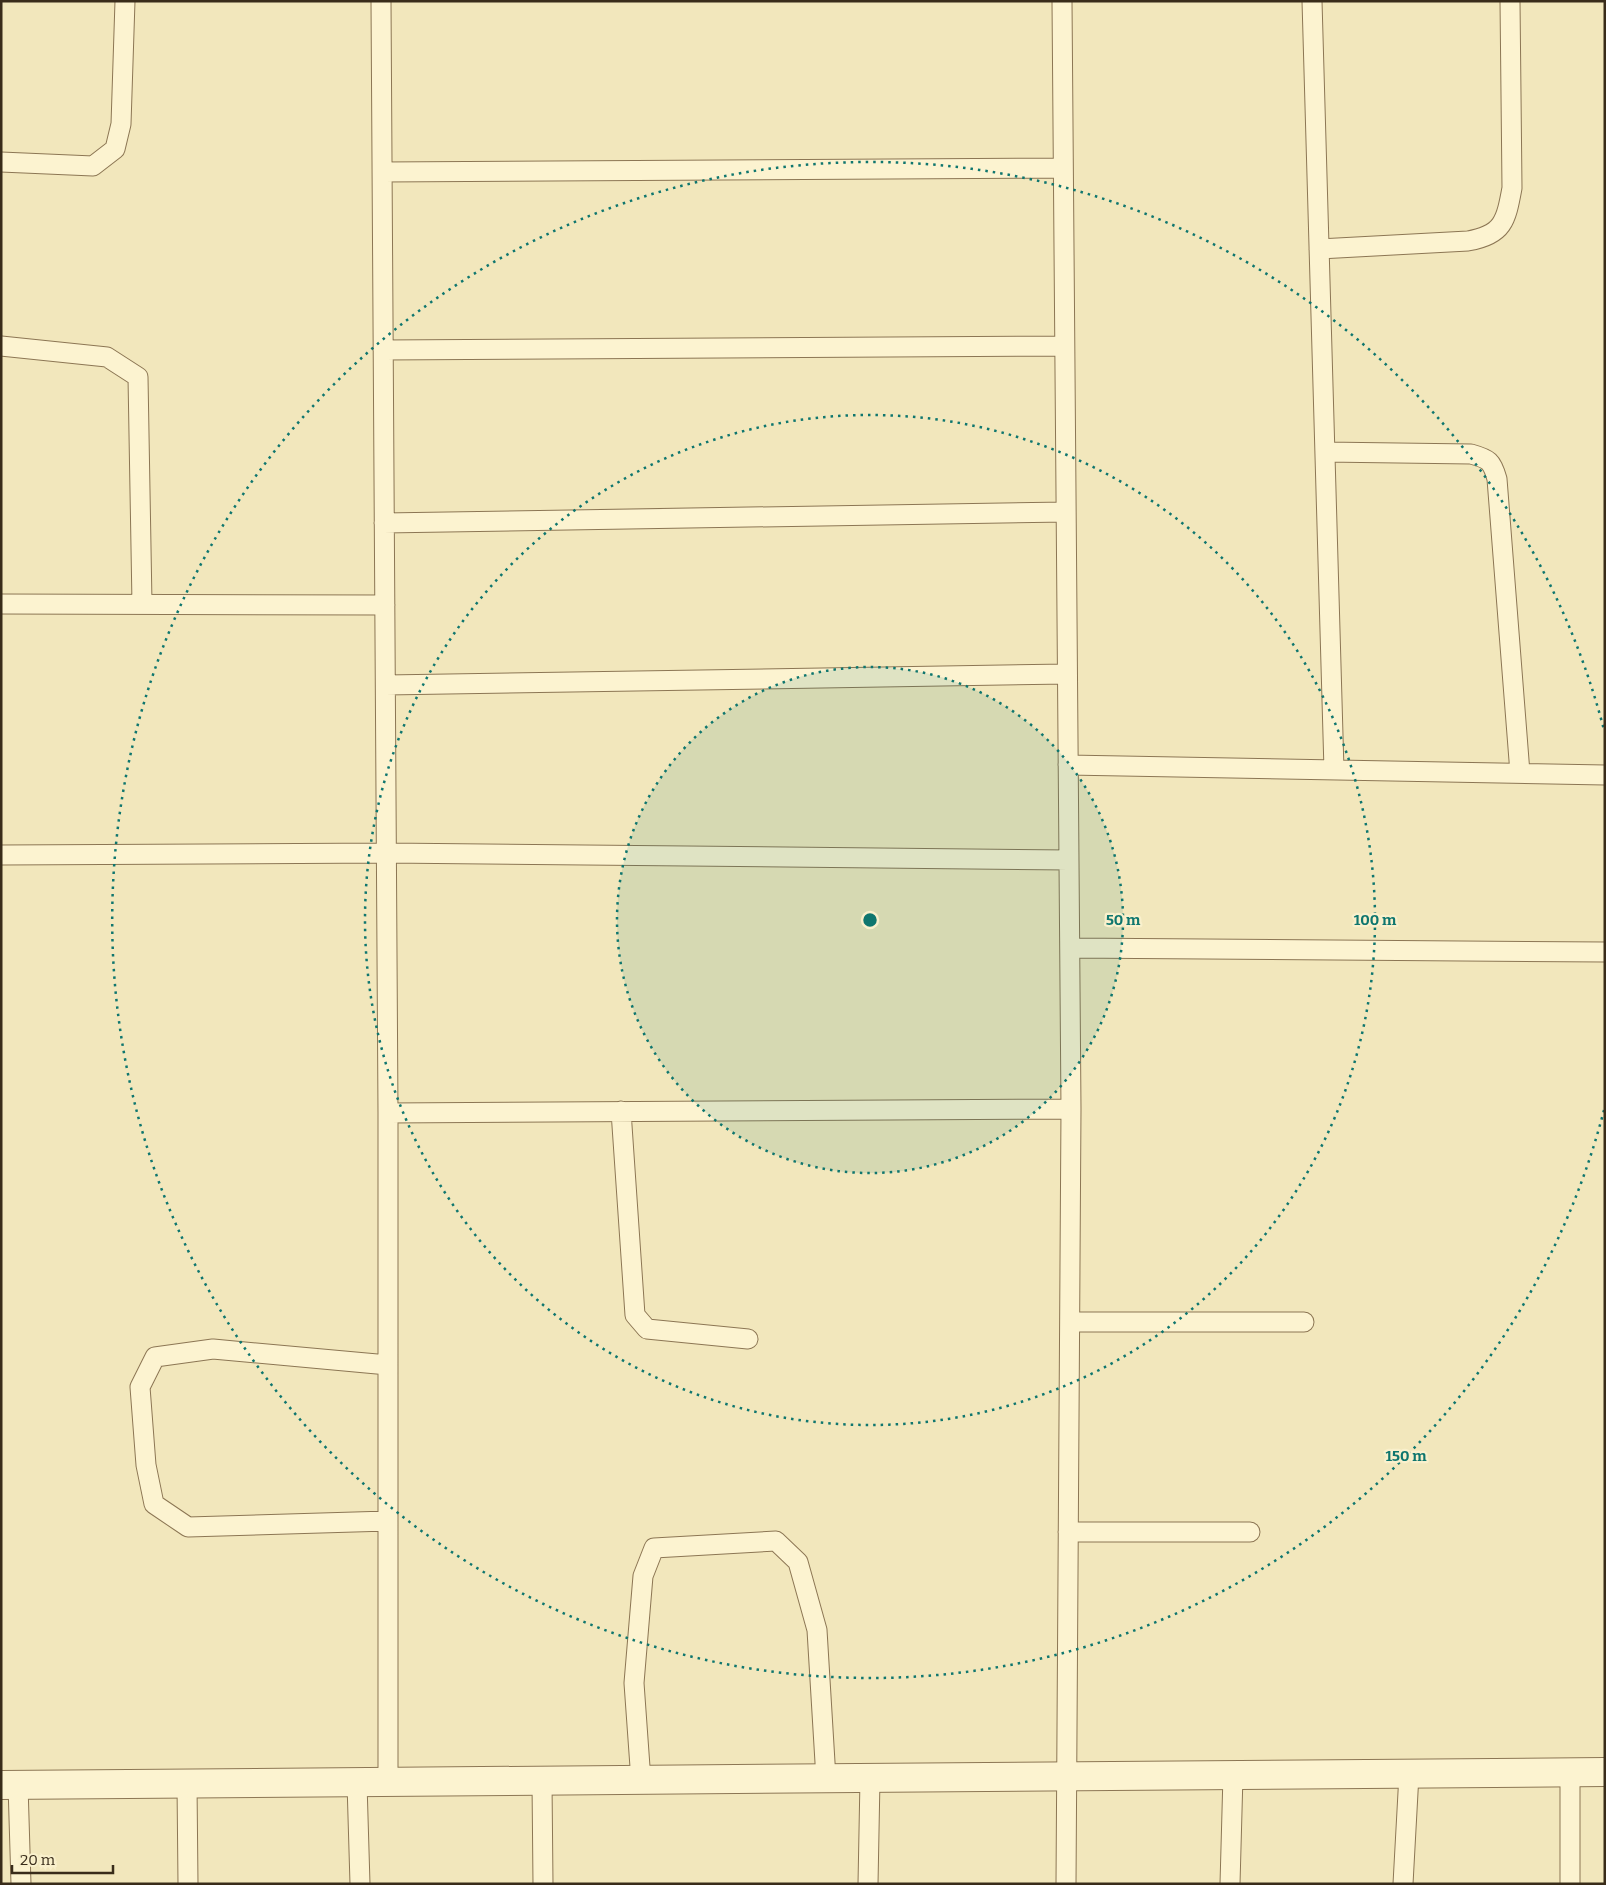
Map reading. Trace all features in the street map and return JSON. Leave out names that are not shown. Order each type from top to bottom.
[{"type":"street","points":[[10,1785],[1605,1772]]},
{"type":"lane","points":[[1,162],[94,166],[115,150],[121,124],[125,1]]},
{"type":"lane","points":[[381,1],[387,853],[388,1783]]},
{"type":"lane","points":[[1062,1],[1071,1109],[1066,1884]]},
{"type":"lane","points":[[1312,1],[1334,770]]},
{"type":"lane","points":[[1319,250],[1468,241],[1486,238],[1500,227],[1508,210],[1512,188],[1510,1]]},
{"type":"lane","points":[[382,172],[1063,168]]},
{"type":"lane","points":[[1,346],[107,357],[138,377],[142,604]]},
{"type":"lane","points":[[383,350],[1064,346]]},
{"type":"lane","points":[[1325,452],[1471,454],[1485,458],[1494,466],[1497,479],[1520,773]]},
{"type":"lane","points":[[384,524],[1066,512]]},
{"type":"lane","points":[[1,604],[385,605]]},
{"type":"lane","points":[[386,685],[1067,674]]},
{"type":"lane","points":[[1068,765],[1605,775]]},
{"type":"lane","points":[[1,854],[387,853],[1069,860]]},
{"type":"lane","points":[[1070,948],[1605,952]]},
{"type":"lane","points":[[388,1113],[1071,1109]]},
{"type":"lane","points":[[621,1112],[635,1314],[647,1329],[748,1340]]},
{"type":"lane","points":[[1070,1322],[1304,1322]]},
{"type":"lane","points":[[388,1365],[213,1349],[155,1356],[140,1386],[146,1465],[154,1504],[188,1527],[388,1521]]},
{"type":"lane","points":[[1068,1532],[1250,1532]]},
{"type":"lane","points":[[641,1780],[634,1683],[643,1576],[654,1548],[776,1541],[798,1562],[817,1630],[826,1779]]},
{"type":"lane","points":[[1570,1772],[1570,1884]]},
{"type":"lane","points":[[1403,1884],[1409,1774]]},
{"type":"lane","points":[[1230,1884],[1233,1775]]},
{"type":"lane","points":[[868,1884],[870,1779]]},
{"type":"lane","points":[[542,1782],[543,1884]]},
{"type":"lane","points":[[357,1783],[360,1884]]},
{"type":"lane","points":[[187,1784],[188,1884]]},
{"type":"lane","points":[[10,1785],[21,1884]]}]
